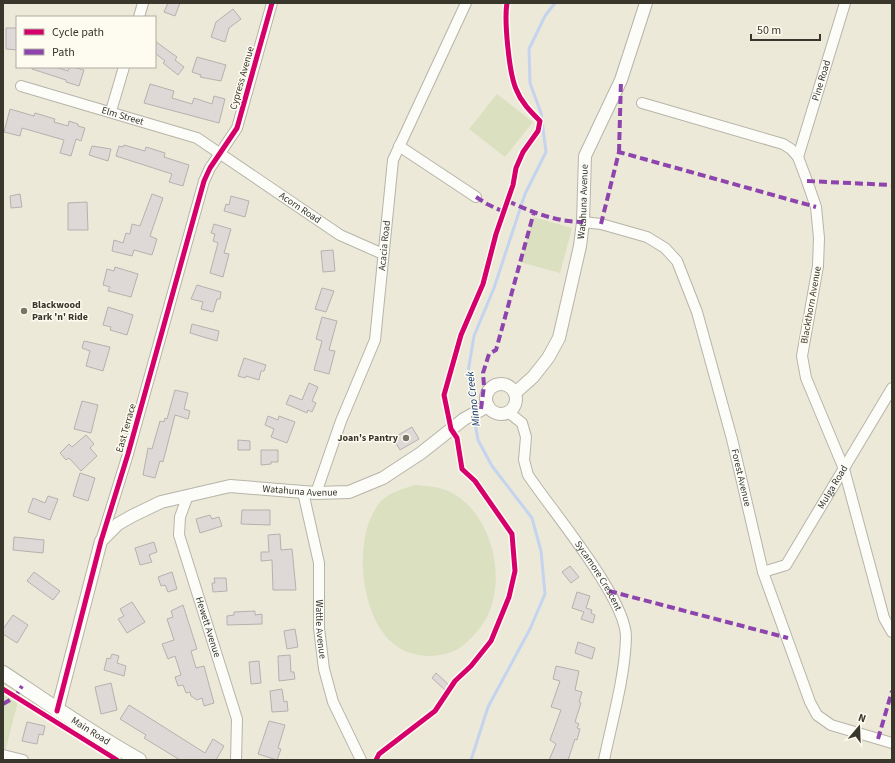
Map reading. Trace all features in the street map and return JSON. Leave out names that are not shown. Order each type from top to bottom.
[{"type":"main road","name":"Main Road","points":[[3,673],[57,711],[139,760]]},
{"type":"street","points":[[139,16],[143,3]]},
{"type":"street","name":"Cypress Avenue","points":[[221,153],[237,128],[272,3]]},
{"type":"street","name":"Acacia Road","points":[[316,493],[341,421],[375,340],[393,160],[466,3]]},
{"type":"street","name":"Watahuna Avenue","points":[[515,393],[533,377],[548,358],[559,338],[580,246],[583,222],[585,156],[621,80],[646,3]]},
{"type":"street","name":"Pine Road","points":[[798,157],[845,3]]},
{"type":"street","points":[[111,111],[124,68]]},
{"type":"street","name":"Elm Street","points":[[21,86],[111,111],[197,138],[221,153]]},
{"type":"street","name":"Blackthorn Avenue","points":[[642,103],[783,144],[791,149],[798,157],[816,207],[819,238],[818,266],[802,356],[806,378],[844,469],[884,618],[892,632]]},
{"type":"street","points":[[400,146],[476,197]]},
{"type":"street","name":"Acorn Road","points":[[221,153],[340,235],[383,254]]},
{"type":"street","name":"East Terrace","points":[[57,711],[101,541],[128,454],[204,181],[221,153]]},
{"type":"street","name":"Forest Avenue","points":[[583,222],[600,224],[647,237],[665,248],[677,262],[697,312],[732,439],[763,572],[810,702],[817,715],[832,725],[892,743]]},
{"type":"street","points":[[504,385],[509,387],[515,393],[516,404],[508,412],[498,414],[484,408],[487,396],[494,386],[504,385]]},
{"type":"street","name":"Mulga Road","points":[[763,572],[786,565],[892,388]]},
{"type":"street","name":"Watahuna Avenue","points":[[101,541],[118,524],[161,502],[230,486],[316,493],[349,492],[383,478],[422,453],[468,416],[484,408]]},
{"type":"street","name":"Sycamore Crescent","points":[[508,412],[522,423],[526,437],[524,460],[528,475],[601,577],[624,623],[626,637],[623,658],[604,760]]},
{"type":"street","name":"Wattle Avenue","points":[[303,492],[319,563],[319,628],[324,669],[333,702],[361,760]]},
{"type":"street","name":"Hewett Avenue","points":[[188,496],[180,517],[179,535],[237,719],[236,760]]},
{"type":"street","points":[[3,755],[23,760]]},
{"type":"green space","points":[[497,94],[533,122],[505,157],[469,129]]},
{"type":"green space","points":[[533,217],[572,228],[560,273],[520,262]]},
{"type":"green space","points":[[414,485],[430,486],[446,490],[460,498],[482,523],[494,555],[496,572],[495,589],[490,611],[487,617],[476,633],[461,647],[449,653],[440,655],[427,656],[408,652],[398,647],[385,635],[375,618],[368,599],[364,577],[363,556],[366,535],[372,516],[381,501],[388,495]]},
{"type":"green space","points":[[3,673],[22,686],[4,756],[3,755]]},
{"type":"building","points":[[168,3],[180,3],[175,16],[164,12]]},
{"type":"building","points":[[233,9],[241,19],[229,28],[225,42],[211,37],[216,22]]},
{"type":"building","points":[[6,28],[16,28],[16,50],[6,49]]},
{"type":"building","points":[[156,42],[177,57],[175,60],[184,67],[178,75],[163,63],[165,61],[156,54]]},
{"type":"building","points":[[197,57],[226,65],[221,81],[200,77],[201,75],[192,72]]},
{"type":"building","points":[[59,68],[68,71],[69,68],[77,68],[84,70],[79,86],[66,82],[66,80],[32,69]]},
{"type":"building","points":[[150,84],[174,91],[172,98],[192,104],[194,98],[212,104],[214,96],[225,99],[219,123],[144,103]]},
{"type":"building","points":[[10,109],[34,116],[35,113],[55,119],[54,122],[68,126],[69,121],[78,124],[78,126],[85,128],[81,141],[76,139],[71,156],[60,153],[64,140],[22,128],[20,136],[4,132]]},
{"type":"building","points":[[124,145],[145,151],[146,147],[165,153],[164,157],[189,165],[183,186],[169,182],[172,174],[116,156],[119,146],[123,147]]},
{"type":"building","points":[[92,146],[111,149],[108,161],[89,155]]},
{"type":"building","points":[[20,194],[22,207],[11,208],[10,196]]},
{"type":"building","points":[[152,194],[163,198],[150,236],[157,239],[152,255],[134,250],[132,256],[112,251],[114,240],[123,243],[126,233],[130,234],[132,224],[140,226]]},
{"type":"building","points":[[231,196],[249,201],[245,217],[224,211],[226,204],[229,205]]},
{"type":"building","points":[[87,202],[88,230],[68,230],[68,203]]},
{"type":"building","points":[[214,224],[231,229],[224,253],[229,254],[223,277],[210,273],[218,243],[213,241],[215,234],[211,233]]},
{"type":"building","points":[[333,250],[335,271],[323,272],[321,251]]},
{"type":"building","points":[[115,267],[138,274],[131,297],[108,291],[110,287],[103,285],[107,269],[114,271]]},
{"type":"building","points":[[197,285],[221,292],[220,299],[217,299],[213,312],[201,309],[203,302],[191,299]]},
{"type":"building","points":[[322,288],[334,291],[326,312],[315,309]]},
{"type":"building","points":[[108,307],[133,315],[127,335],[110,330],[111,327],[103,325]]},
{"type":"building","points":[[322,317],[337,321],[329,350],[335,351],[329,374],[314,370],[322,341],[316,339]]},
{"type":"building","points":[[192,324],[219,331],[217,341],[190,333]]},
{"type":"building","points":[[84,341],[110,347],[103,371],[86,366],[90,351],[82,348]]},
{"type":"building","points":[[244,358],[266,365],[264,371],[261,371],[259,380],[246,376],[245,378],[238,376]]},
{"type":"building","points":[[309,383],[318,387],[312,401],[316,403],[312,412],[308,410],[307,413],[286,404],[290,395],[302,400]]},
{"type":"building","points":[[175,390],[188,393],[184,409],[190,411],[188,419],[175,415],[163,462],[160,461],[155,478],[143,475],[148,448],[152,449],[160,421],[164,422],[165,418],[167,419]]},
{"type":"building","points":[[82,401],[98,405],[91,433],[74,429]]},
{"type":"building","points":[[268,416],[278,420],[279,416],[295,422],[287,443],[271,437],[274,429],[265,425]]},
{"type":"building","name":"Joan's Pantry","points":[[412,427],[419,439],[400,450],[393,438]]},
{"type":"building","points":[[86,435],[94,444],[90,448],[97,456],[81,471],[69,458],[66,460],[60,453],[69,444],[72,447]]},
{"type":"building","points":[[238,440],[250,441],[250,450],[238,450]]},
{"type":"building","points":[[261,450],[278,450],[278,462],[271,462],[271,464],[261,465]]},
{"type":"building","points":[[80,473],[95,478],[88,501],[73,496]]},
{"type":"building","points":[[48,496],[58,499],[50,520],[28,512],[33,498],[45,503]]},
{"type":"building","points":[[242,510],[270,510],[270,525],[241,524]]},
{"type":"building","points":[[210,515],[212,519],[219,517],[222,526],[200,533],[196,519]]},
{"type":"building","points":[[280,534],[281,550],[292,549],[296,590],[273,590],[272,560],[261,561],[261,552],[269,552],[268,535]]},
{"type":"building","points":[[14,537],[44,540],[43,553],[13,550]]},
{"type":"building","points":[[154,542],[157,552],[149,555],[152,562],[140,565],[135,548]]},
{"type":"building","points":[[570,566],[579,577],[571,583],[562,572]]},
{"type":"building","points":[[34,572],[60,591],[53,600],[27,581]]},
{"type":"building","points":[[172,572],[177,589],[168,592],[165,585],[161,586],[158,577]]},
{"type":"building","points":[[214,578],[226,578],[227,591],[213,592],[212,583],[215,583]]},
{"type":"building","points":[[577,592],[590,596],[586,608],[592,610],[591,613],[595,615],[593,623],[581,619],[584,612],[572,608]]},
{"type":"building","points":[[132,602],[145,622],[127,633],[118,619],[124,616],[120,609]]},
{"type":"building","points":[[183,605],[197,649],[191,651],[196,668],[204,666],[214,703],[204,706],[202,698],[197,700],[191,696],[190,692],[186,693],[183,685],[178,686],[175,677],[181,675],[175,656],[168,659],[162,644],[174,640],[167,619],[173,617],[171,611]]},
{"type":"building","points":[[255,611],[255,615],[262,614],[262,624],[227,625],[227,616],[234,615],[234,612]]},
{"type":"building","points":[[13,615],[28,625],[17,643],[3,634],[3,629]]},
{"type":"building","points":[[295,629],[298,647],[287,649],[284,631]]},
{"type":"building","points":[[578,642],[595,648],[592,659],[575,653]]},
{"type":"building","points":[[112,654],[119,656],[117,663],[126,666],[124,676],[104,670],[107,658],[110,659]]},
{"type":"building","points":[[290,655],[291,672],[294,672],[295,679],[279,681],[278,656]]},
{"type":"building","points":[[259,661],[261,683],[251,684],[249,662]]},
{"type":"building","points":[[556,666],[579,671],[575,690],[582,692],[579,702],[581,703],[575,722],[579,724],[577,728],[580,729],[568,760],[549,760],[556,744],[550,740],[561,710],[551,707],[560,681],[553,679]]},
{"type":"building","points":[[436,673],[449,685],[445,690],[432,678]]},
{"type":"building","points":[[111,683],[117,710],[101,714],[95,687]]},
{"type":"building","points":[[282,689],[284,702],[287,701],[288,711],[272,712],[270,691]]},
{"type":"building","points":[[129,705],[205,753],[213,739],[224,746],[216,760],[180,760],[144,738],[146,735],[120,719]]},
{"type":"building","points":[[269,721],[285,725],[278,748],[281,749],[277,760],[258,754]]},
{"type":"building","points":[[27,722],[45,726],[43,735],[39,734],[37,744],[22,741]]},
{"type":"waterway","name":"Minno Creek","points":[[474,411],[468,372],[474,336],[494,288],[525,194],[546,152],[541,113],[530,83],[529,49],[545,16],[555,3]]},
{"type":"waterway","name":"Minno Creek","points":[[471,760],[488,707],[530,629],[545,594],[541,551],[532,518],[492,466],[478,440],[474,417]]},
{"type":"marked path","points":[[619,152],[621,80]]},
{"type":"marked path","points":[[601,224],[619,152],[816,207]]},
{"type":"marked path","points":[[807,181],[892,185]]},
{"type":"marked path","points":[[476,197],[504,212]]},
{"type":"marked path","points":[[508,201],[544,216],[573,222],[583,222]]},
{"type":"marked path","points":[[481,409],[484,386],[483,373],[489,354],[496,350],[534,212]]},
{"type":"marked path","points":[[609,591],[788,638]]},
{"type":"marked path","points":[[3,704],[15,697],[22,686]]},
{"type":"marked path","points":[[878,739],[892,691]]},
{"type":"cycle path","points":[[57,711],[101,541],[128,454],[204,181],[210,168],[237,128],[272,3]]},
{"type":"cycle path","points":[[376,760],[379,754],[435,711],[455,681],[471,666],[491,641],[509,597],[515,571],[512,534],[475,481],[462,469],[457,438],[451,429],[444,395],[461,335],[483,284],[496,234],[513,185],[516,168],[523,152],[538,131],[540,121],[523,102],[513,81],[506,21],[507,3]]},
{"type":"cycle path","points":[[3,689],[117,760]]},
{"type":"place","name":"Blackwood Park 'n' Ride","points":[[24,311]]},
{"type":"place","name":"Joan's Pantry","points":[[406,438]]}]
